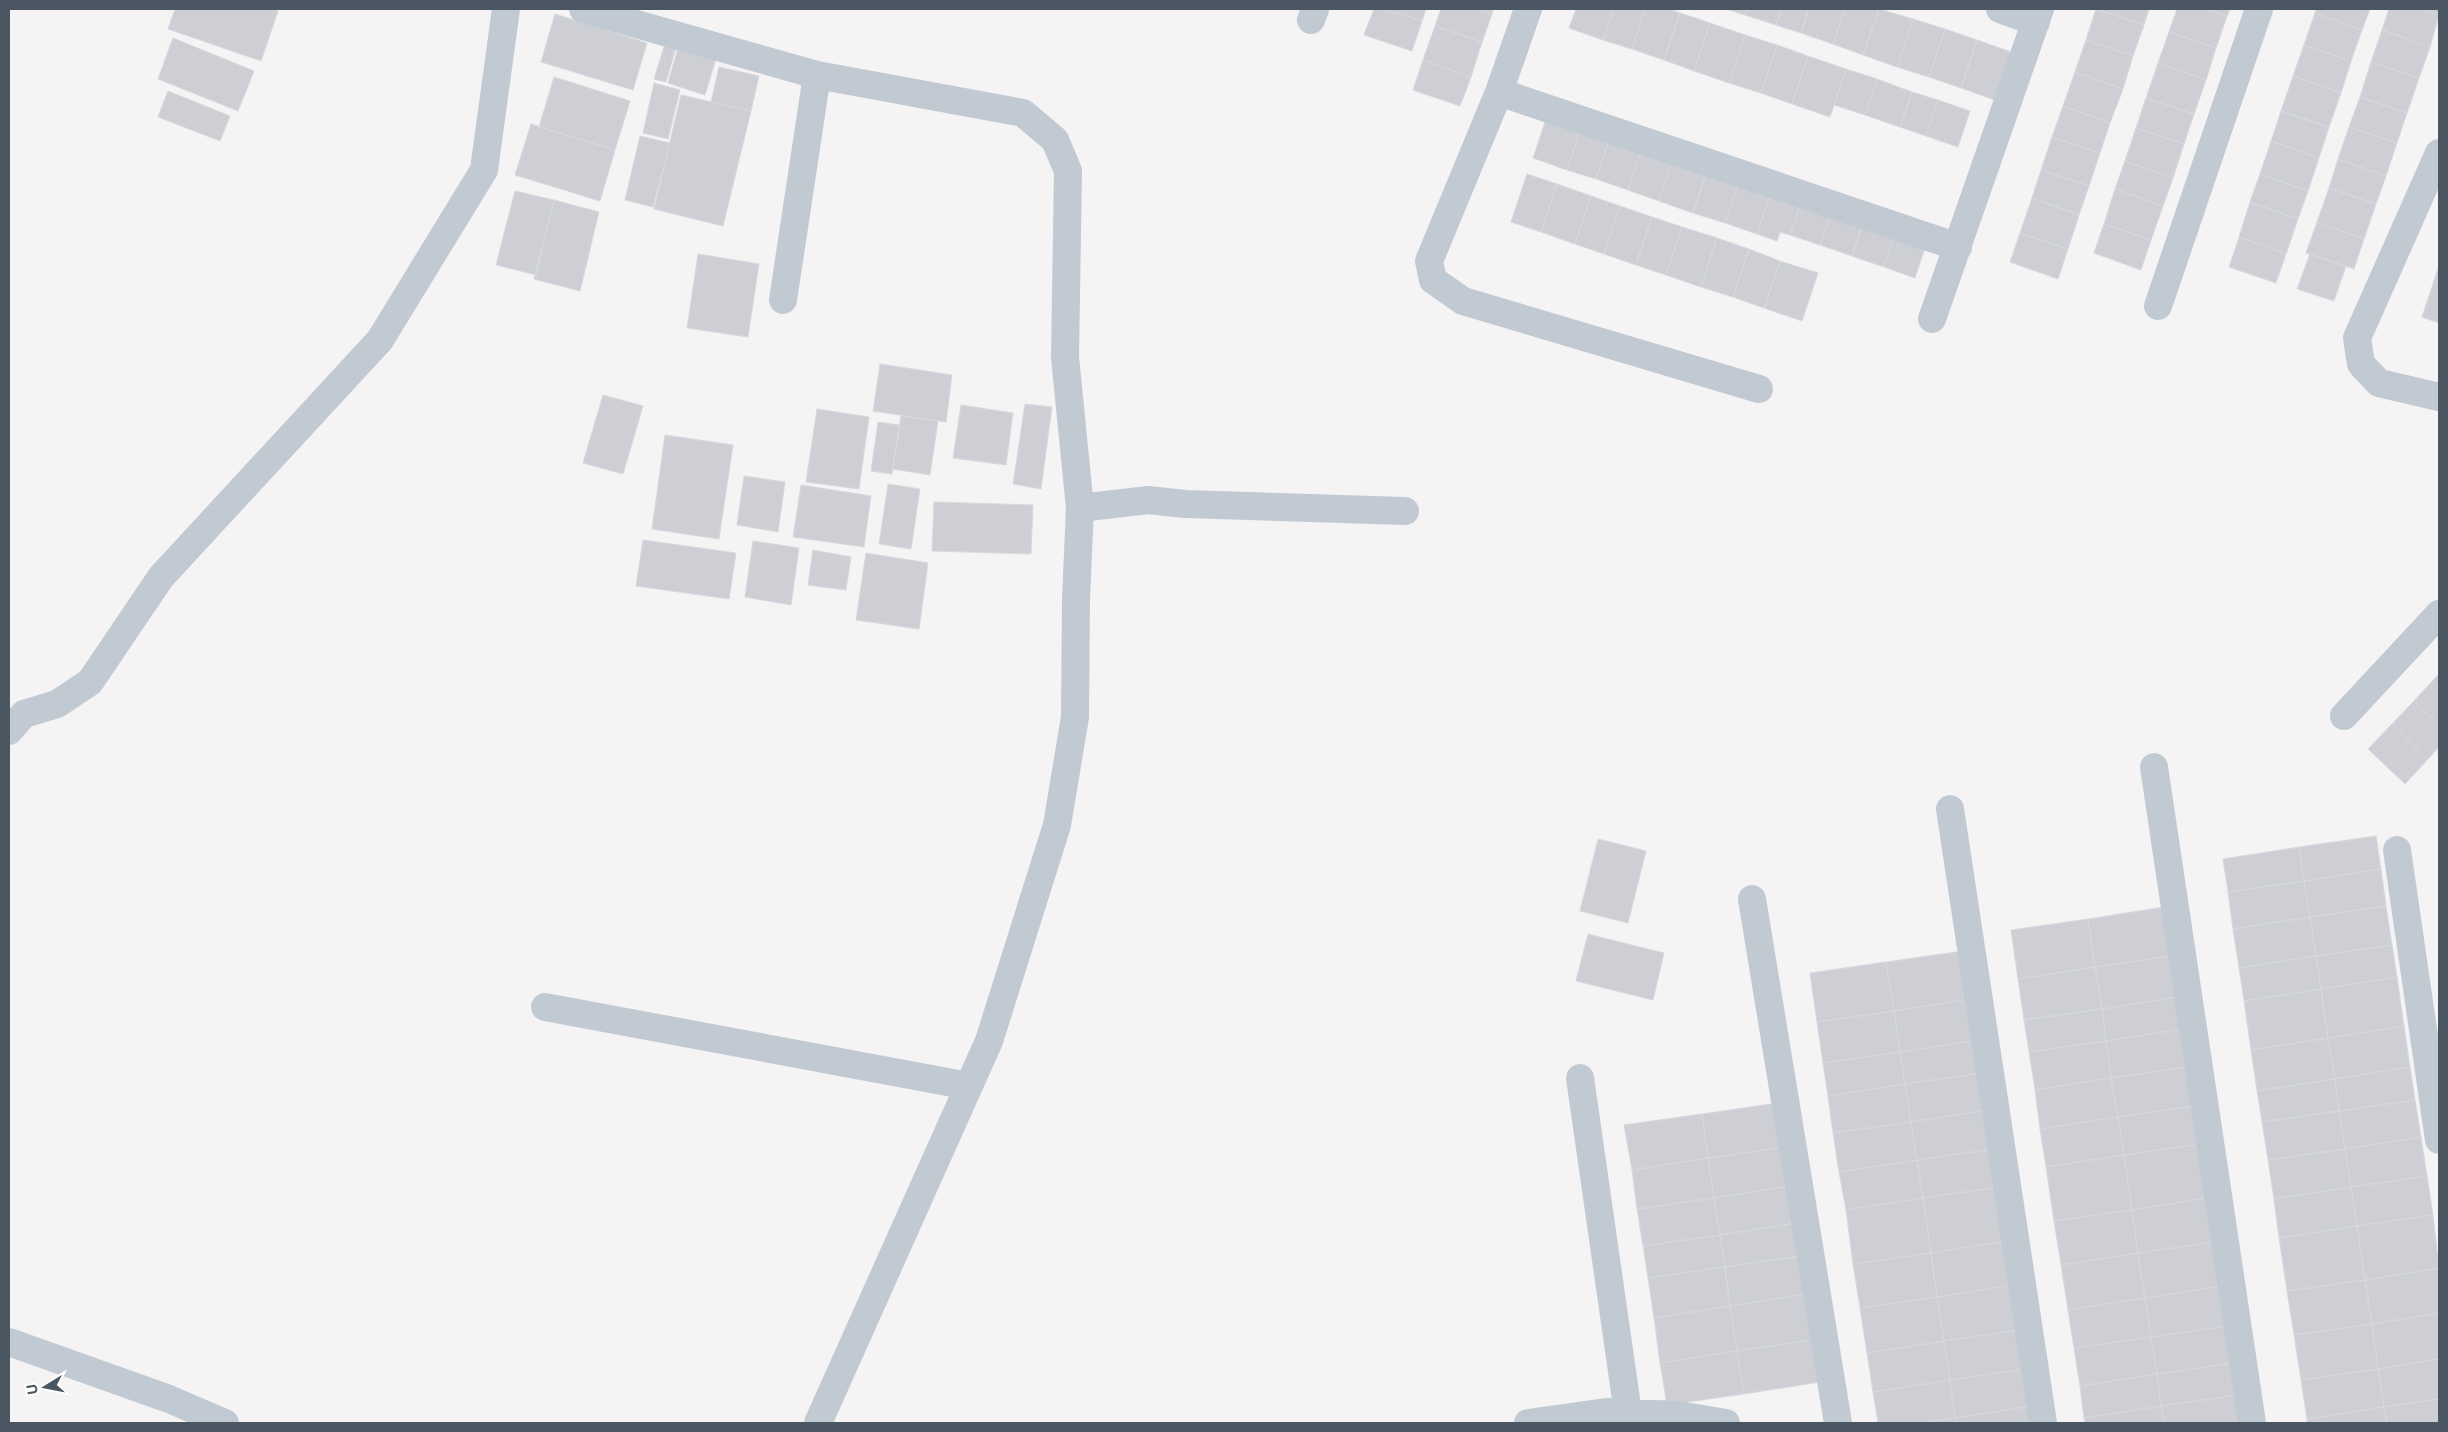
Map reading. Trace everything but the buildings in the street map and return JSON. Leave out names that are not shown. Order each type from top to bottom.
[{"type":"street","points":[[14,714],[57,704],[90,682],[161,578],[380,340],[484,170],[506,9]]},
{"type":"street","points":[[583,9],[817,75],[1023,113],[1055,140],[1068,171],[1064,357],[1080,508],[1076,599],[1075,717],[1057,825],[989,1041],[818,1423]]},
{"type":"street","points":[[1528,9],[1499,92],[1429,261],[1433,280],[1463,301],[1759,389]]},
{"type":"street","points":[[1932,319],[2038,15],[2000,9]]},
{"type":"street","points":[[2158,306],[2260,9]]},
{"type":"street","points":[[783,300],[817,75]]},
{"type":"street","points":[[1499,92],[1958,247]]},
{"type":"street","points":[[2439,153],[2357,338],[2361,364],[2379,383],[2439,396]]},
{"type":"street","points":[[1080,508],[1148,500],[1185,504],[1405,511]]},
{"type":"street","points":[[2344,716],[2439,614]]},
{"type":"street","points":[[2154,768],[2252,1423]]},
{"type":"street","points":[[1950,809],[2043,1423]]},
{"type":"street","points":[[2397,850],[2439,1140]]},
{"type":"street","points":[[1752,899],[1838,1423]]},
{"type":"street","points":[[545,1007],[969,1086]]},
{"type":"street","points":[[1580,1078],[1628,1413]]},
{"type":"street","points":[[9,1342],[169,1399],[224,1423]]},
{"type":"street","points":[[1528,1423],[1606,1412],[1679,1415],[1726,1423]]}]
